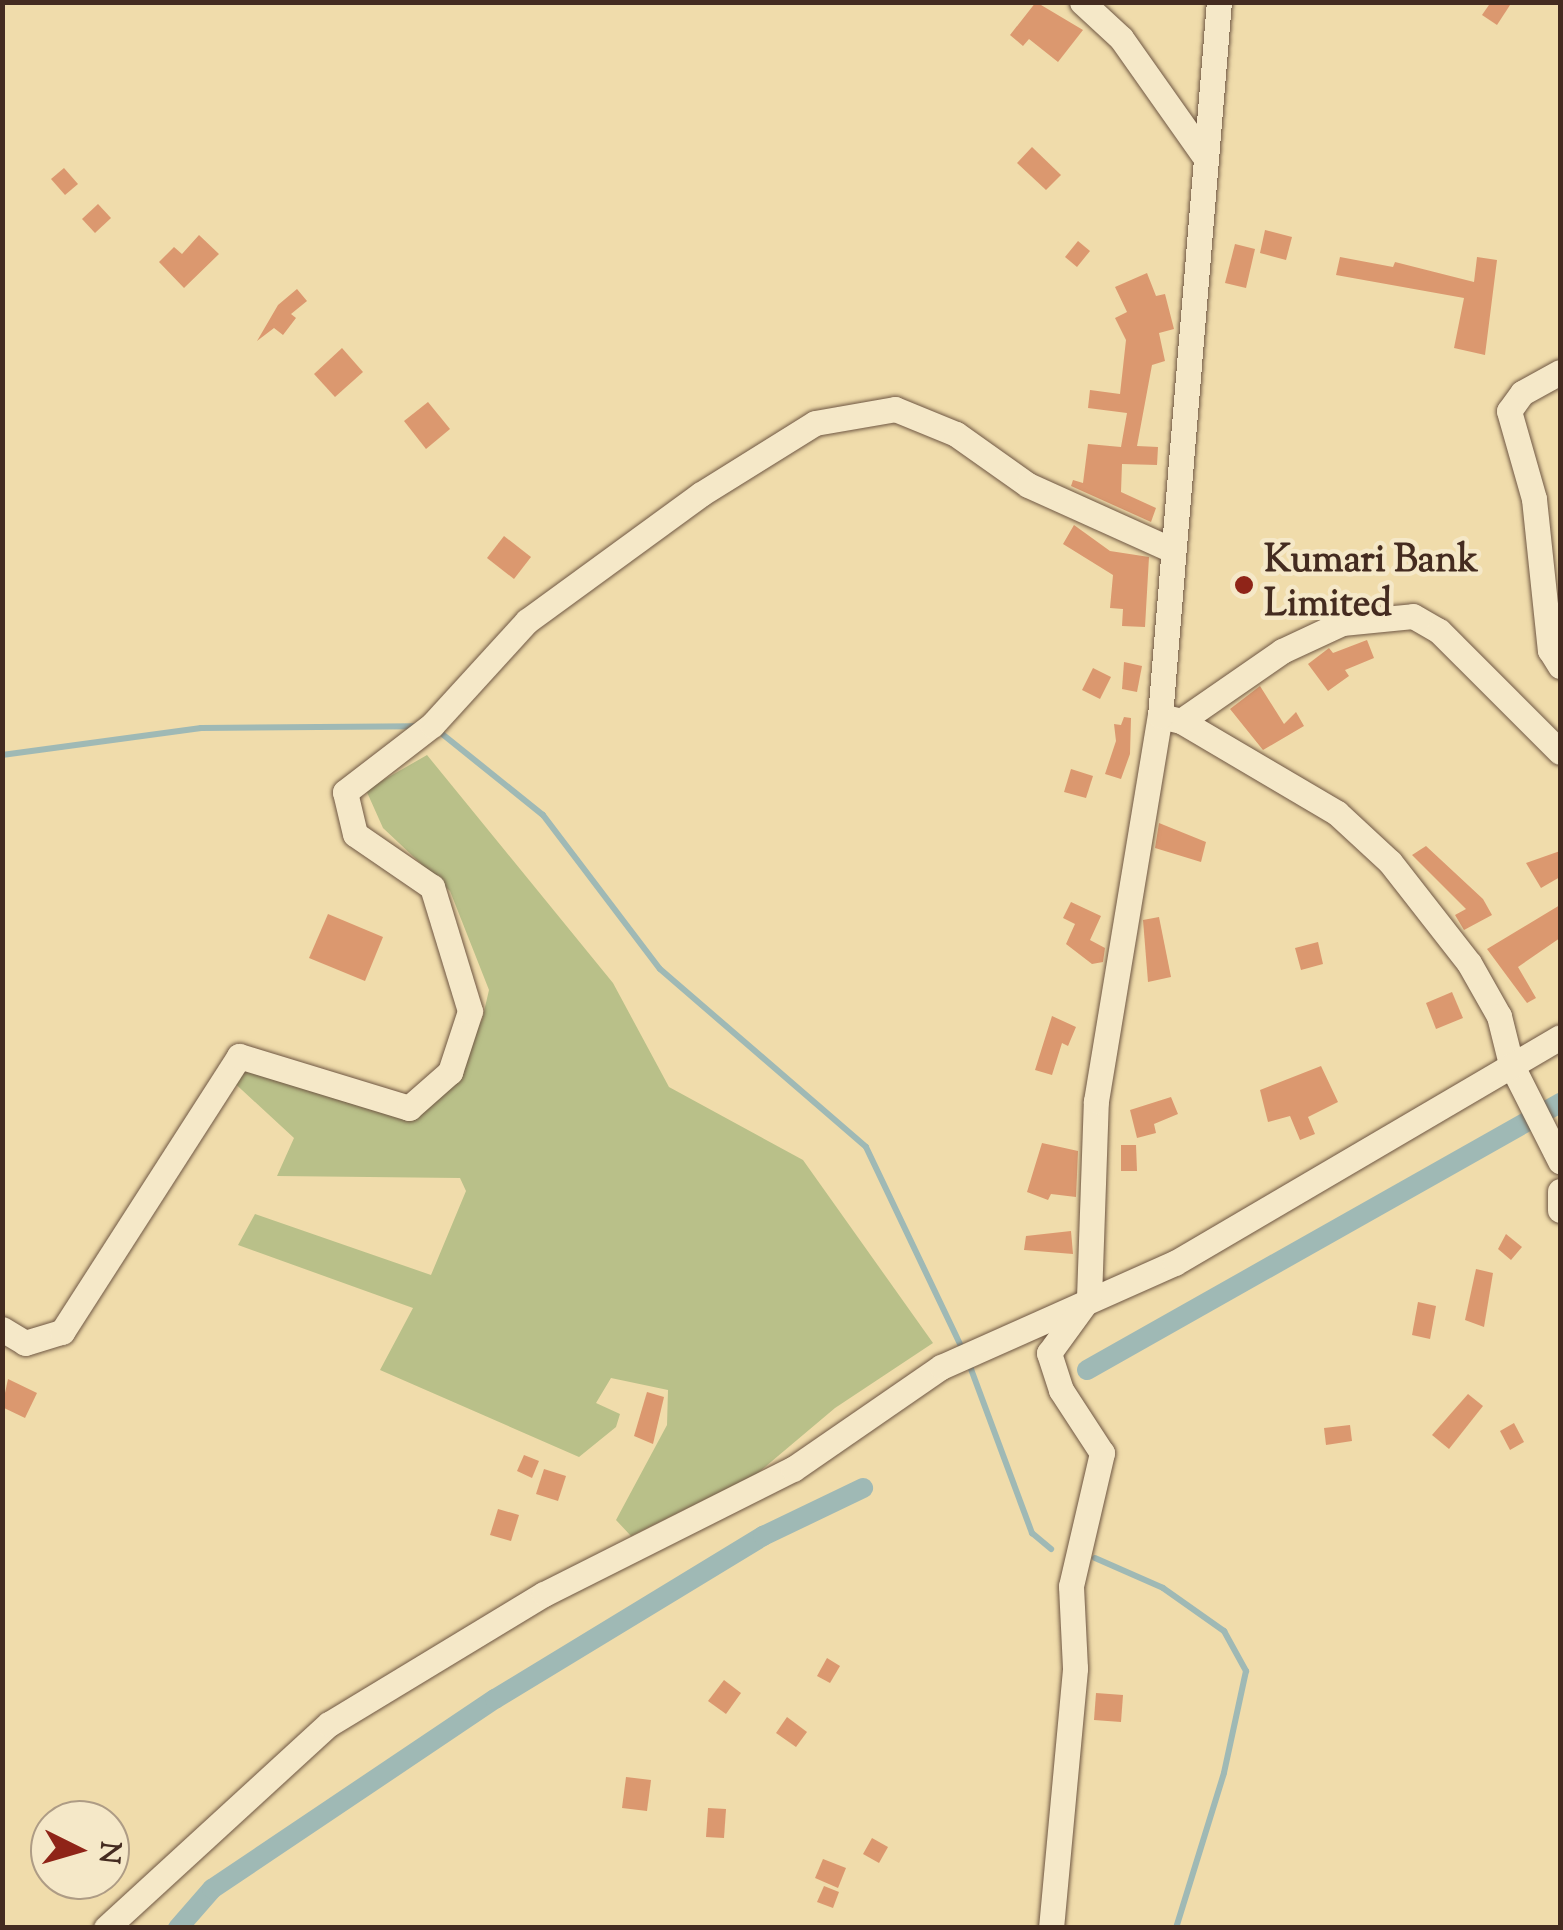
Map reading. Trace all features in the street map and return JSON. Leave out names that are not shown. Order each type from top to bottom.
[{"type":"street","points":[[1082,2],[1120,38],[1202,153]]},
{"type":"street","points":[[1051,1928],[1075,1668],[1071,1586],[1102,1454],[1061,1390],[1049,1353],[1089,1298],[1096,1101],[1170,718],[1172,550],[1202,153],[1219,2]]},
{"type":"street","points":[[1560,372],[1522,393],[1509,411],[1534,499],[1550,650],[1560,666]]},
{"type":"street","points":[[2,1329],[25,1343],[62,1332],[240,1056],[409,1108],[450,1072],[470,1011],[432,886],[355,834],[345,792],[432,725],[527,621],[701,494],[816,424],[894,409],[956,434],[1028,485],[1172,550]]},
{"type":"street","points":[[1170,718],[1282,650],[1342,623],[1413,616],[1439,630],[1560,752]]},
{"type":"street","points":[[1170,718],[1337,814],[1390,862],[1469,963],[1499,1016],[1512,1064],[1555,1150]]},
{"type":"street","points":[[106,1928],[329,1724],[544,1594],[792,1469],[940,1368],[1089,1298],[1175,1263],[1560,1037]]},
{"type":"street","points":[[1560,1191],[1560,1210]]},
{"type":"green space","points":[[427,755],[613,983],[669,1087],[803,1160],[933,1343],[835,1408],[758,1473],[631,1536],[616,1520],[667,1425],[668,1390],[611,1378],[596,1403],[620,1414],[616,1427],[579,1457],[380,1370],[413,1308],[238,1245],[255,1214],[431,1275],[466,1191],[460,1178],[277,1176],[294,1138],[228,1077],[244,1062],[410,1115],[451,1078],[482,1020],[489,990],[450,891],[383,828],[366,790]]},
{"type":"building","points":[[1036,2],[1083,30],[1058,62],[1029,39],[1023,46],[1010,35]]},
{"type":"building","points":[[1491,2],[1512,2],[1497,25],[1482,15]]},
{"type":"building","points":[[1032,147],[1061,175],[1046,190],[1017,163]]},
{"type":"building","points":[[64,168],[78,184],[65,195],[51,179]]},
{"type":"building","points":[[98,204],[111,218],[95,233],[82,219]]},
{"type":"building","points":[[1265,230],[1292,237],[1286,260],[1260,253]]},
{"type":"building","points":[[199,235],[219,254],[184,288],[159,262],[174,247],[182,254]]},
{"type":"building","points":[[1078,241],[1090,251],[1077,267],[1065,257]]},
{"type":"building","points":[[1235,244],[1255,249],[1246,288],[1225,283]]},
{"type":"building","points":[[1340,257],[1393,267],[1395,262],[1474,282],[1477,257],[1497,260],[1485,355],[1454,348],[1464,298],[1336,275]]},
{"type":"building","points":[[1147,273],[1156,296],[1165,294],[1174,329],[1159,333],[1165,361],[1152,365],[1137,446],[1158,447],[1157,465],[1122,464],[1121,492],[1156,508],[1151,522],[1071,486],[1073,480],[1083,483],[1088,444],[1121,447],[1127,413],[1088,408],[1090,390],[1120,394],[1126,340],[1115,318],[1127,312],[1115,287]]},
{"type":"building","points":[[297,289],[307,301],[291,314],[296,318],[283,335],[274,328],[257,341],[278,305]]},
{"type":"building","points":[[342,348],[363,372],[335,397],[314,374]]},
{"type":"building","points":[[428,402],[450,429],[426,449],[404,421]]},
{"type":"building","points":[[1074,525],[1110,551],[1149,557],[1145,627],[1122,626],[1123,609],[1110,608],[1113,575],[1063,544]]},
{"type":"building","points":[[504,536],[531,557],[514,579],[487,558]]},
{"type":"building","points":[[1367,640],[1374,658],[1345,670],[1349,676],[1328,691],[1308,664],[1329,648],[1333,653]]},
{"type":"building","points":[[1124,662],[1142,666],[1137,692],[1122,689]]},
{"type":"building","points":[[1093,668],[1111,677],[1100,699],[1082,690]]},
{"type":"building","points":[[1260,686],[1284,724],[1296,712],[1304,726],[1263,750],[1230,709]]},
{"type":"building","points":[[1124,717],[1131,718],[1130,754],[1121,779],[1105,774],[1116,741],[1114,724],[1121,725]]},
{"type":"building","points":[[1071,769],[1093,776],[1086,798],[1064,792]]},
{"type":"building","points":[[1159,823],[1206,842],[1201,862],[1155,848]]},
{"type":"building","points":[[1426,846],[1483,899],[1492,915],[1464,930],[1455,915],[1466,909],[1412,855]]},
{"type":"building","points":[[1560,851],[1560,877],[1541,888],[1526,863]]},
{"type":"building","points":[[1071,902],[1101,916],[1090,940],[1105,948],[1103,962],[1092,964],[1066,944],[1075,924],[1063,918]]},
{"type":"building","points":[[1560,905],[1560,938],[1518,967],[1536,998],[1527,1003],[1487,949]]},
{"type":"building","points":[[328,914],[383,937],[365,981],[309,958]]},
{"type":"building","points":[[1159,917],[1171,977],[1148,982],[1143,920]]},
{"type":"building","points":[[1318,942],[1323,964],[1301,970],[1295,948]]},
{"type":"building","points":[[1452,992],[1463,1018],[1436,1029],[1426,1003]]},
{"type":"building","points":[[1052,1016],[1076,1027],[1068,1046],[1062,1043],[1052,1075],[1035,1070]]},
{"type":"building","points":[[1321,1066],[1338,1102],[1308,1117],[1315,1134],[1300,1140],[1290,1116],[1268,1122],[1260,1090]]},
{"type":"building","points":[[1171,1097],[1178,1114],[1154,1124],[1156,1133],[1137,1138],[1130,1110]]},
{"type":"building","points":[[1042,1143],[1078,1151],[1076,1197],[1051,1194],[1048,1200],[1027,1192]]},
{"type":"building","points":[[1121,1145],[1136,1145],[1137,1171],[1121,1171]]},
{"type":"building","points":[[1071,1231],[1073,1254],[1024,1250],[1026,1236]]},
{"type":"building","points":[[1506,1234],[1522,1247],[1511,1260],[1498,1249]]},
{"type":"building","points":[[1476,1269],[1493,1273],[1484,1327],[1465,1320]]},
{"type":"building","points":[[1418,1302],[1436,1306],[1430,1339],[1412,1335]]},
{"type":"building","points":[[8,1379],[37,1393],[25,1418],[2,1407]]},
{"type":"building","points":[[647,1392],[664,1397],[653,1444],[634,1436]]},
{"type":"building","points":[[1468,1394],[1483,1406],[1449,1449],[1432,1435]]},
{"type":"building","points":[[1514,1423],[1524,1442],[1510,1450],[1500,1431]]},
{"type":"building","points":[[1350,1425],[1352,1441],[1326,1445],[1324,1428]]},
{"type":"building","points":[[524,1455],[539,1461],[532,1478],[517,1471]]},
{"type":"building","points":[[544,1469],[566,1476],[558,1501],[536,1494]]},
{"type":"building","points":[[498,1509],[519,1515],[511,1541],[490,1535]]},
{"type":"building","points":[[827,1658],[840,1666],[830,1683],[817,1676]]},
{"type":"building","points":[[724,1680],[741,1693],[726,1714],[708,1701]]},
{"type":"building","points":[[1096,1693],[1123,1695],[1121,1722],[1094,1720]]},
{"type":"building","points":[[787,1717],[807,1732],[796,1747],[776,1733]]},
{"type":"building","points":[[626,1777],[651,1780],[647,1811],[622,1808]]},
{"type":"building","points":[[708,1808],[726,1809],[724,1838],[706,1837]]},
{"type":"building","points":[[872,1838],[888,1847],[879,1863],[863,1854]]},
{"type":"building","points":[[823,1859],[846,1868],[838,1888],[815,1878]]},
{"type":"building","points":[[824,1886],[839,1892],[833,1908],[817,1902]]},
{"type":"waterway","points":[[2,755],[201,728],[415,726]]},
{"type":"waterway","points":[[436,729],[543,815],[660,969],[866,1147],[963,1350]]},
{"type":"waterway","points":[[1087,1370],[1560,1103]]},
{"type":"waterway","points":[[968,1361],[1032,1533],[1051,1549]]},
{"type":"waterway","points":[[178,1928],[212,1889],[495,1699],[763,1536],[863,1488]]},
{"type":"waterway","points":[[1095,1558],[1163,1588],[1224,1631],[1246,1671],[1224,1773],[1176,1928]]},
{"type":"place","name":"Kumari Bank Limited","points":[[1244,585]]}]
